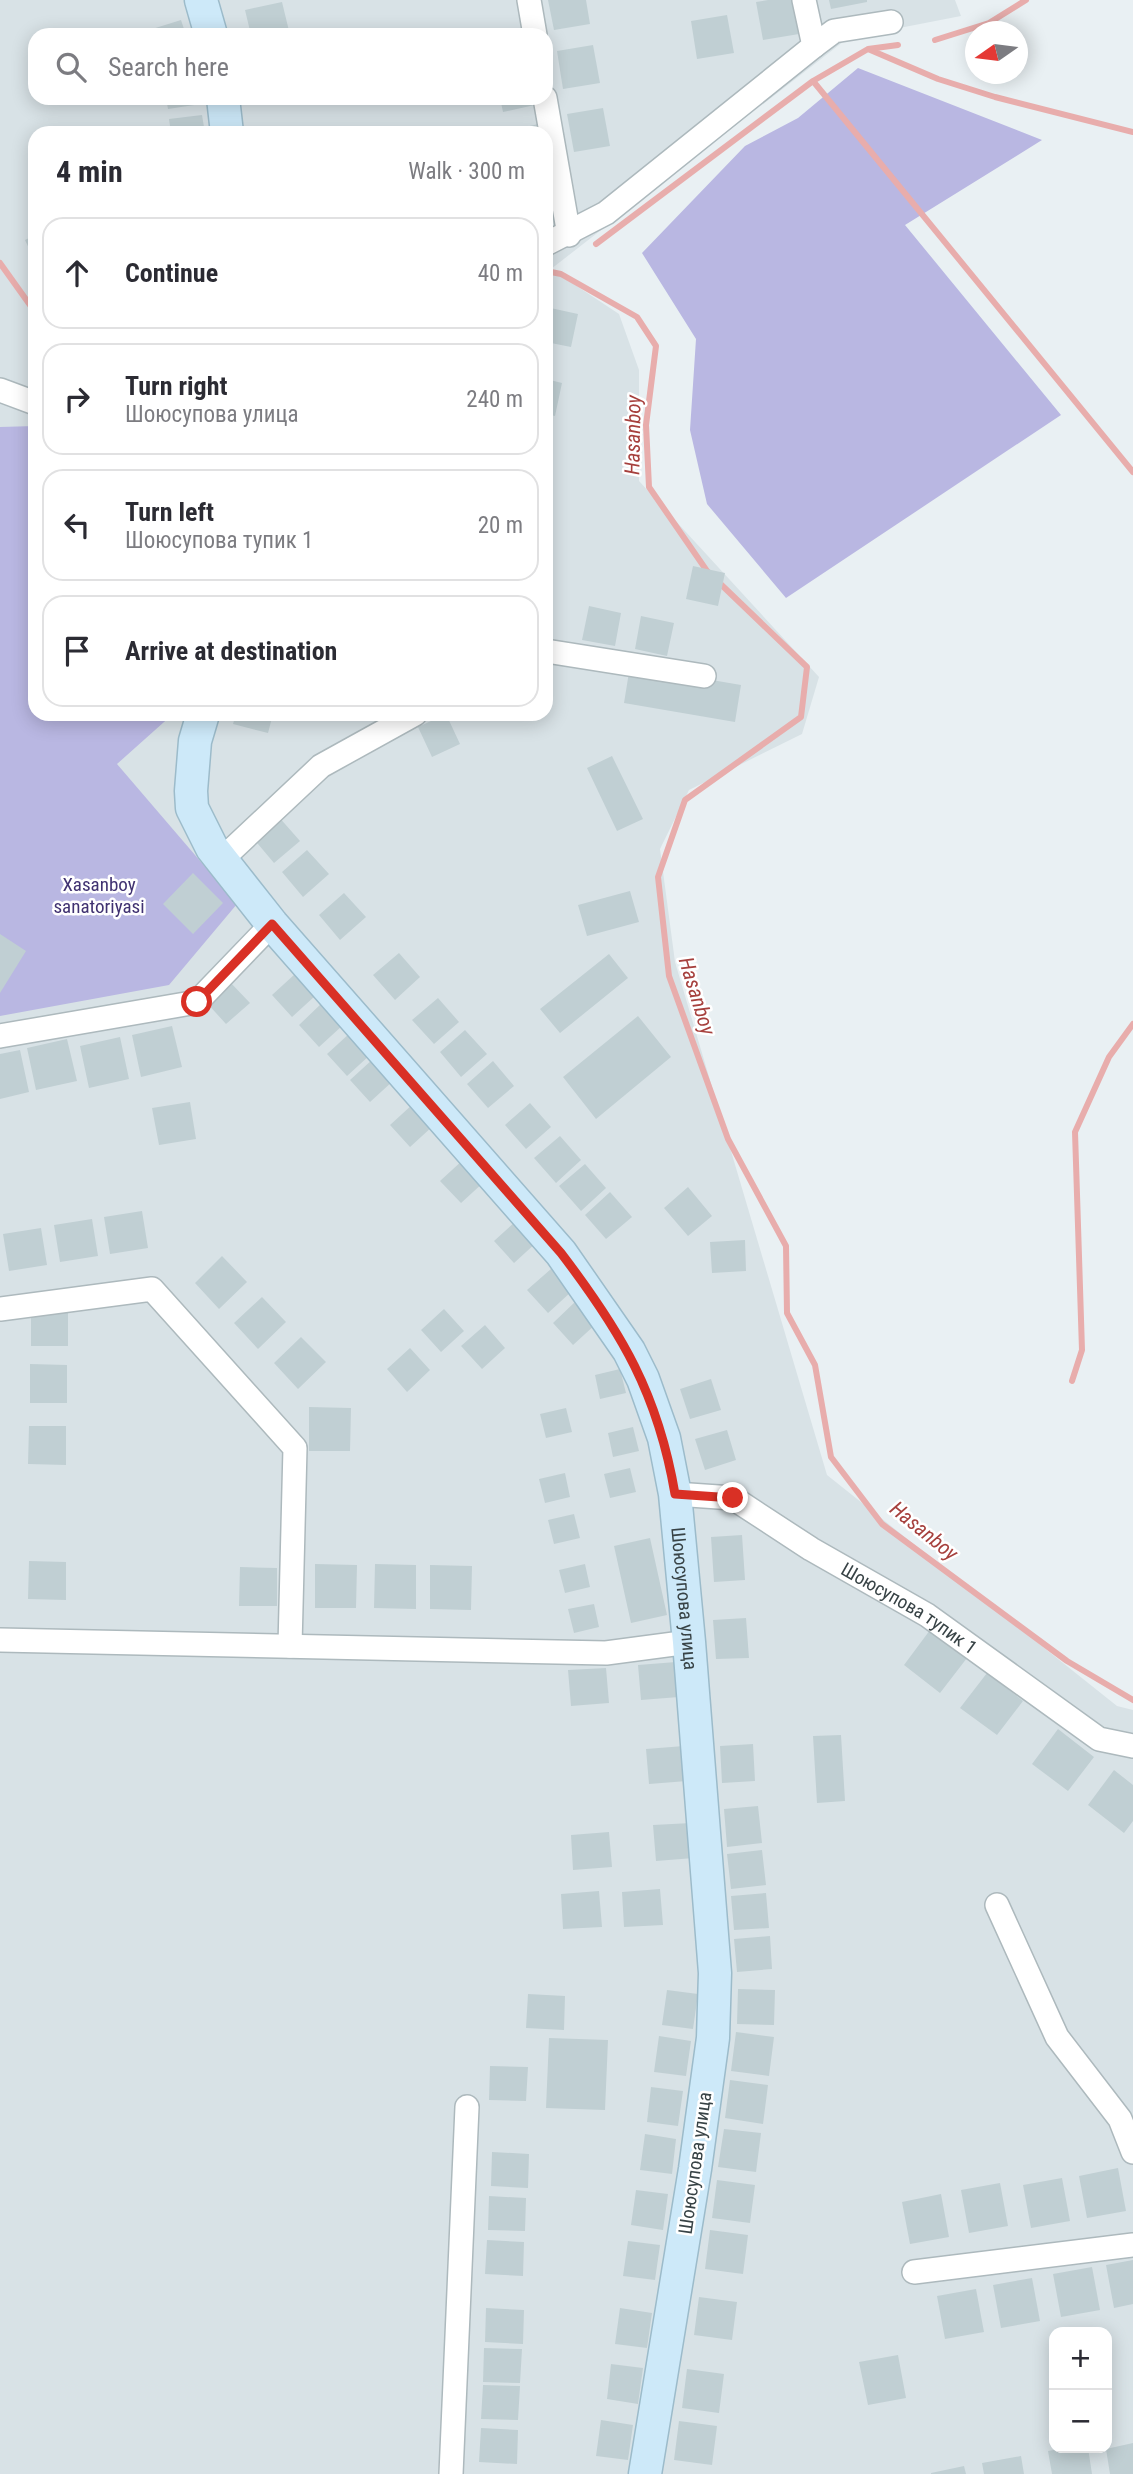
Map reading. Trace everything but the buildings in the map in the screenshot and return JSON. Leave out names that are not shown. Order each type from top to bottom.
[{"type":"street","points":[[201,0],[209,28]]},
{"type":"street","points":[[529,0],[534,28]]},
{"type":"street","points":[[804,0],[814,46]]},
{"type":"street","points":[[553,241],[606,213],[834,31],[891,22]]},
{"type":"street","points":[[224,105],[226,126]]},
{"type":"street","points":[[546,105],[550,126]]},
{"type":"street","points":[[553,144],[569,235]]},
{"type":"street","points":[[0,390],[28,400]]},
{"type":"street","points":[[553,652],[704,676]]},
{"type":"street","name":"Шоюсупова улица","points":[[201,721],[192,758],[192,808],[204,835],[272,924],[561,1253],[587,1287],[643,1379],[664,1438],[675,1494],[690,1642],[714,1941],[715,2007],[695,2169],[645,2474]]},
{"type":"street","points":[[221,860],[321,766],[402,721]]},
{"type":"street","points":[[0,1036],[197,1002],[272,924]]},
{"type":"street","points":[[0,1309],[152,1289],[295,1448],[290,1646]]},
{"type":"street","name":"Шоюсупова тупик 1","points":[[675,1494],[733,1498],[811,1549],[927,1615],[1099,1739],[1133,1746]]},
{"type":"street","points":[[0,1640],[606,1653],[690,1642]]},
{"type":"street","points":[[997,1905],[1057,2037],[1120,2119],[1133,2152]]},
{"type":"street","points":[[451,2474],[467,2107]]},
{"type":"street","points":[[914,2272],[1133,2245]]},
{"type":"shaded area","name":"Hasanboy","points":[[0,0],[955,0],[961,16],[848,38],[553,267],[553,126],[28,126],[28,721],[553,721],[553,270],[619,314],[639,370],[639,481],[819,677],[802,734],[689,790],[660,849],[675,962],[827,1475],[1117,1706],[1133,1710],[1133,2474],[0,2474]]},
{"type":"green space","points":[[858,68],[1042,140],[905,225],[1061,415],[786,598],[707,504],[690,430],[696,339],[642,253],[745,146],[798,118]]},
{"type":"green space","name":"Xasanboy sanatoriyasi","points":[[28,426],[28,721],[165,721],[117,764],[237,904],[169,985],[0,1016],[0,427]]},
{"type":"waterway","points":[[935,40],[989,23],[1026,0]]},
{"type":"waterway","points":[[596,244],[813,81],[868,49],[898,45]]},
{"type":"waterway","points":[[868,49],[938,79],[995,97],[1133,132]]},
{"type":"waterway","points":[[813,81],[1133,472]]},
{"type":"waterway","name":"Hasanboy","points":[[0,263],[28,302]]},
{"type":"waterway","name":"Hasanboy","points":[[553,272],[561,274],[637,317],[656,346],[646,425],[649,487],[707,571],[807,667],[801,717],[685,800],[658,877],[669,976],[728,1139],[786,1246],[787,1313],[815,1365],[831,1457],[882,1524],[1067,1661],[1133,1700]]},
{"type":"waterway","points":[[1072,1381],[1082,1350],[1075,1132],[1109,1057],[1133,1024]]},
{"type":"route","points":[[197,1002],[272,924],[561,1253],[587,1287],[629,1351],[643,1379],[664,1438],[675,1494],[733,1498]]}]
